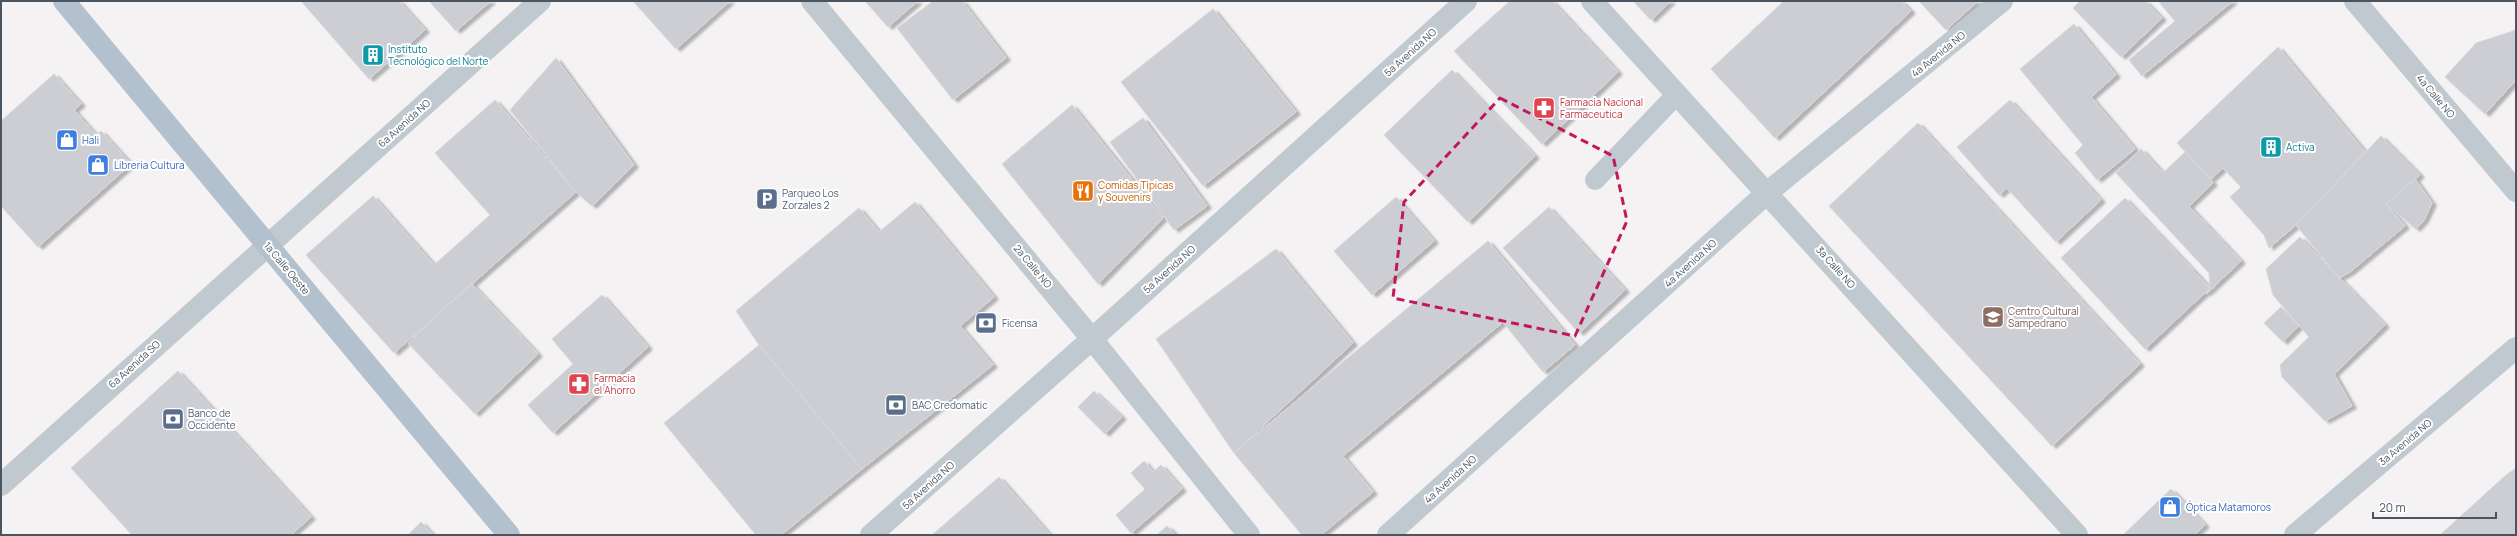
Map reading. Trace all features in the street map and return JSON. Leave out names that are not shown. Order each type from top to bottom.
[{"type":"main road","name":"1a Calle Oeste","points":[[64,1],[509,535]]},
{"type":"street","name":"6a Avenida NO","points":[[268,244],[540,1]]},
{"type":"street","name":"2a Calle NO","points":[[812,1],[1092,339],[1249,535]]},
{"type":"street","name":"5a Avenida NO","points":[[871,535],[1092,339],[1466,1]]},
{"type":"street","name":"3a Calle NO","points":[[1592,1],[1768,192],[2077,535]]},
{"type":"street","name":"4a Avenida NO","points":[[1388,535],[1768,192],[2002,1]]},
{"type":"street","name":"4a Calle NO","points":[[2355,1],[2516,192]]},
{"type":"street","name":"6a Avenida SO","points":[[1,485],[268,244]]},
{"type":"street","name":"3a Avenida NO","points":[[2295,535],[2516,348]]},
{"type":"lane","points":[[1595,180],[1677,94]]},
{"type":"highlighted area","points":[[1500,98],[1613,156],[1627,221],[1575,336],[1393,298],[1404,202]]},
{"type":"building","name":"Instituto Tecnológico del Norte","points":[[301,1],[399,1],[425,30],[369,79]]},
{"type":"building","points":[[429,1],[491,1],[456,31]]},
{"type":"building","points":[[633,1],[730,1],[676,49]]},
{"type":"building","points":[[865,1],[918,1],[888,27]]},
{"type":"building","points":[[933,1],[962,1],[1006,58],[953,100],[897,28]]},
{"type":"building","name":"Farmacia Nacional Farmaceutica","points":[[1510,1],[1552,1],[1618,72],[1542,144],[1454,51]]},
{"type":"building","points":[[1633,1],[1671,1],[1651,20]]},
{"type":"building","points":[[1784,1],[1901,1],[1911,11],[1775,138],[1711,69]]},
{"type":"building","points":[[1919,1],[1978,1],[1946,30]]},
{"type":"building","points":[[2080,1],[2145,1],[2162,18],[2121,57],[2073,8]]},
{"type":"building","points":[[2158,1],[2233,1],[2142,76],[2129,60],[2175,21]]},
{"type":"building","points":[[1213,9],[1296,112],[1203,186],[1121,82]]},
{"type":"building","points":[[2074,24],[2116,75],[2091,97],[2135,149],[2097,180],[2075,153],[2083,145],[2020,69]]},
{"type":"building","points":[[2516,30],[2516,80],[2485,114],[2445,77],[2476,43]]},
{"type":"building","name":"Activa","points":[[2278,47],[2365,152],[2296,225],[2269,248],[2264,235],[2230,197],[2241,187],[2223,168],[2211,179],[2177,143]]},
{"type":"building","points":[[556,58],[634,165],[592,206],[576,192],[510,110]]},
{"type":"building","points":[[1452,70],[1535,156],[1468,222],[1384,135]]},
{"type":"building","points":[[54,74],[81,104],[74,110],[96,135],[101,131],[131,164],[38,247],[1,206],[1,121]]},
{"type":"building","points":[[495,100],[576,192],[394,353],[306,255],[373,196],[434,265],[490,215],[435,153]]},
{"type":"building","points":[[2010,100],[2101,200],[2056,242],[2007,188],[1999,195],[1957,147]]},
{"type":"building","name":"Comidas Tipicas y Souvenirs","points":[[1072,105],[1163,218],[1098,284],[1002,164]]},
{"type":"building","points":[[1143,118],[1207,206],[1174,230],[1110,142]]},
{"type":"building","name":"Centro Cultural Sampedrano","points":[[1918,123],[2140,364],[2052,446],[1829,206]]},
{"type":"building","points":[[2381,136],[2420,175],[2386,204],[2405,226],[2350,272],[2339,278],[2296,225]]},
{"type":"building","points":[[2141,149],[2163,173],[2185,152],[2213,183],[2189,206],[2241,261],[2206,294],[2210,288],[2209,273],[2116,173]]},
{"type":"building","points":[[2415,179],[2432,203],[2424,220],[2416,229],[2386,204]]},
{"type":"building","points":[[1396,197],[1434,241],[1372,295],[1334,251]]},
{"type":"building","points":[[2125,198],[2210,288],[2145,349],[2061,258]]},
{"type":"building","points":[[915,202],[994,297],[960,326],[993,365],[862,469],[759,345],[736,311],[859,208],[879,232]]},
{"type":"building","points":[[1549,207],[1625,290],[1579,333],[1503,248]]},
{"type":"building","points":[[2300,237],[2385,325],[2334,374],[2352,406],[2325,421],[2282,377],[2280,365],[2309,337],[2273,295],[2266,269]]},
{"type":"building","points":[[1488,241],[1575,345],[1543,372],[1503,322],[1343,456],[1373,492],[1321,535],[1302,535],[1234,453]]},
{"type":"building","points":[[1276,249],[1353,343],[1234,453],[1156,339]]},
{"type":"building","points":[[471,283],[538,354],[475,414],[408,343]]},
{"type":"building","name":"Farmacia el Ahorro","points":[[602,295],[648,347],[553,433],[528,405],[573,364],[552,339]]},
{"type":"building","points":[[2281,307],[2299,326],[2283,342],[2264,323]]},
{"type":"building","points":[[759,345],[862,469],[781,535],[756,535],[664,423]]},
{"type":"building","name":"Banco de Occidente","points":[[178,371],[311,517],[291,535],[132,535],[71,468]]},
{"type":"building","points":[[1094,391],[1122,417],[1105,434],[1078,407]]},
{"type":"building","points":[[1144,461],[1153,472],[1161,465],[1182,489],[1131,533],[1116,515],[1145,489],[1131,473]]},
{"type":"building","points":[[2516,468],[2516,535],[2440,535],[2506,475]]},
{"type":"building","points":[[999,477],[1050,535],[932,535]]},
{"type":"building","name":"Óptica Matamoros","points":[[2171,489],[2205,525],[2194,535],[2123,535]]},
{"type":"building","points":[[421,522],[433,535],[408,535]]},
{"type":"building","points":[[1167,526],[1176,535],[1157,535]]},
{"type":"place","name":"Instituto Tecnológico del Norte","points":[[373,55]]},
{"type":"place","name":"Farmacia Nacional Farmaceutica","points":[[1544,108]]},
{"type":"place","name":"Hali","points":[[67,140]]},
{"type":"place","name":"Activa","points":[[2271,147]]},
{"type":"place","name":"Libreria Cultura","points":[[98,165]]},
{"type":"place","name":"Comidas Tipicas y Souvenirs","points":[[1083,191]]},
{"type":"place","name":"Parqueo Los Zorzales 2","points":[[767,199]]},
{"type":"place","name":"Centro Cultural Sampedrano","points":[[1993,317]]},
{"type":"place","name":"Ficensa","points":[[986,323]]},
{"type":"place","name":"Farmacia el Ahorro","points":[[579,384]]},
{"type":"place","name":"BAC Credomatic","points":[[896,405]]},
{"type":"place","name":"Banco de Occidente","points":[[173,419]]},
{"type":"place","name":"Óptica Matamoros","points":[[2170,507]]}]
